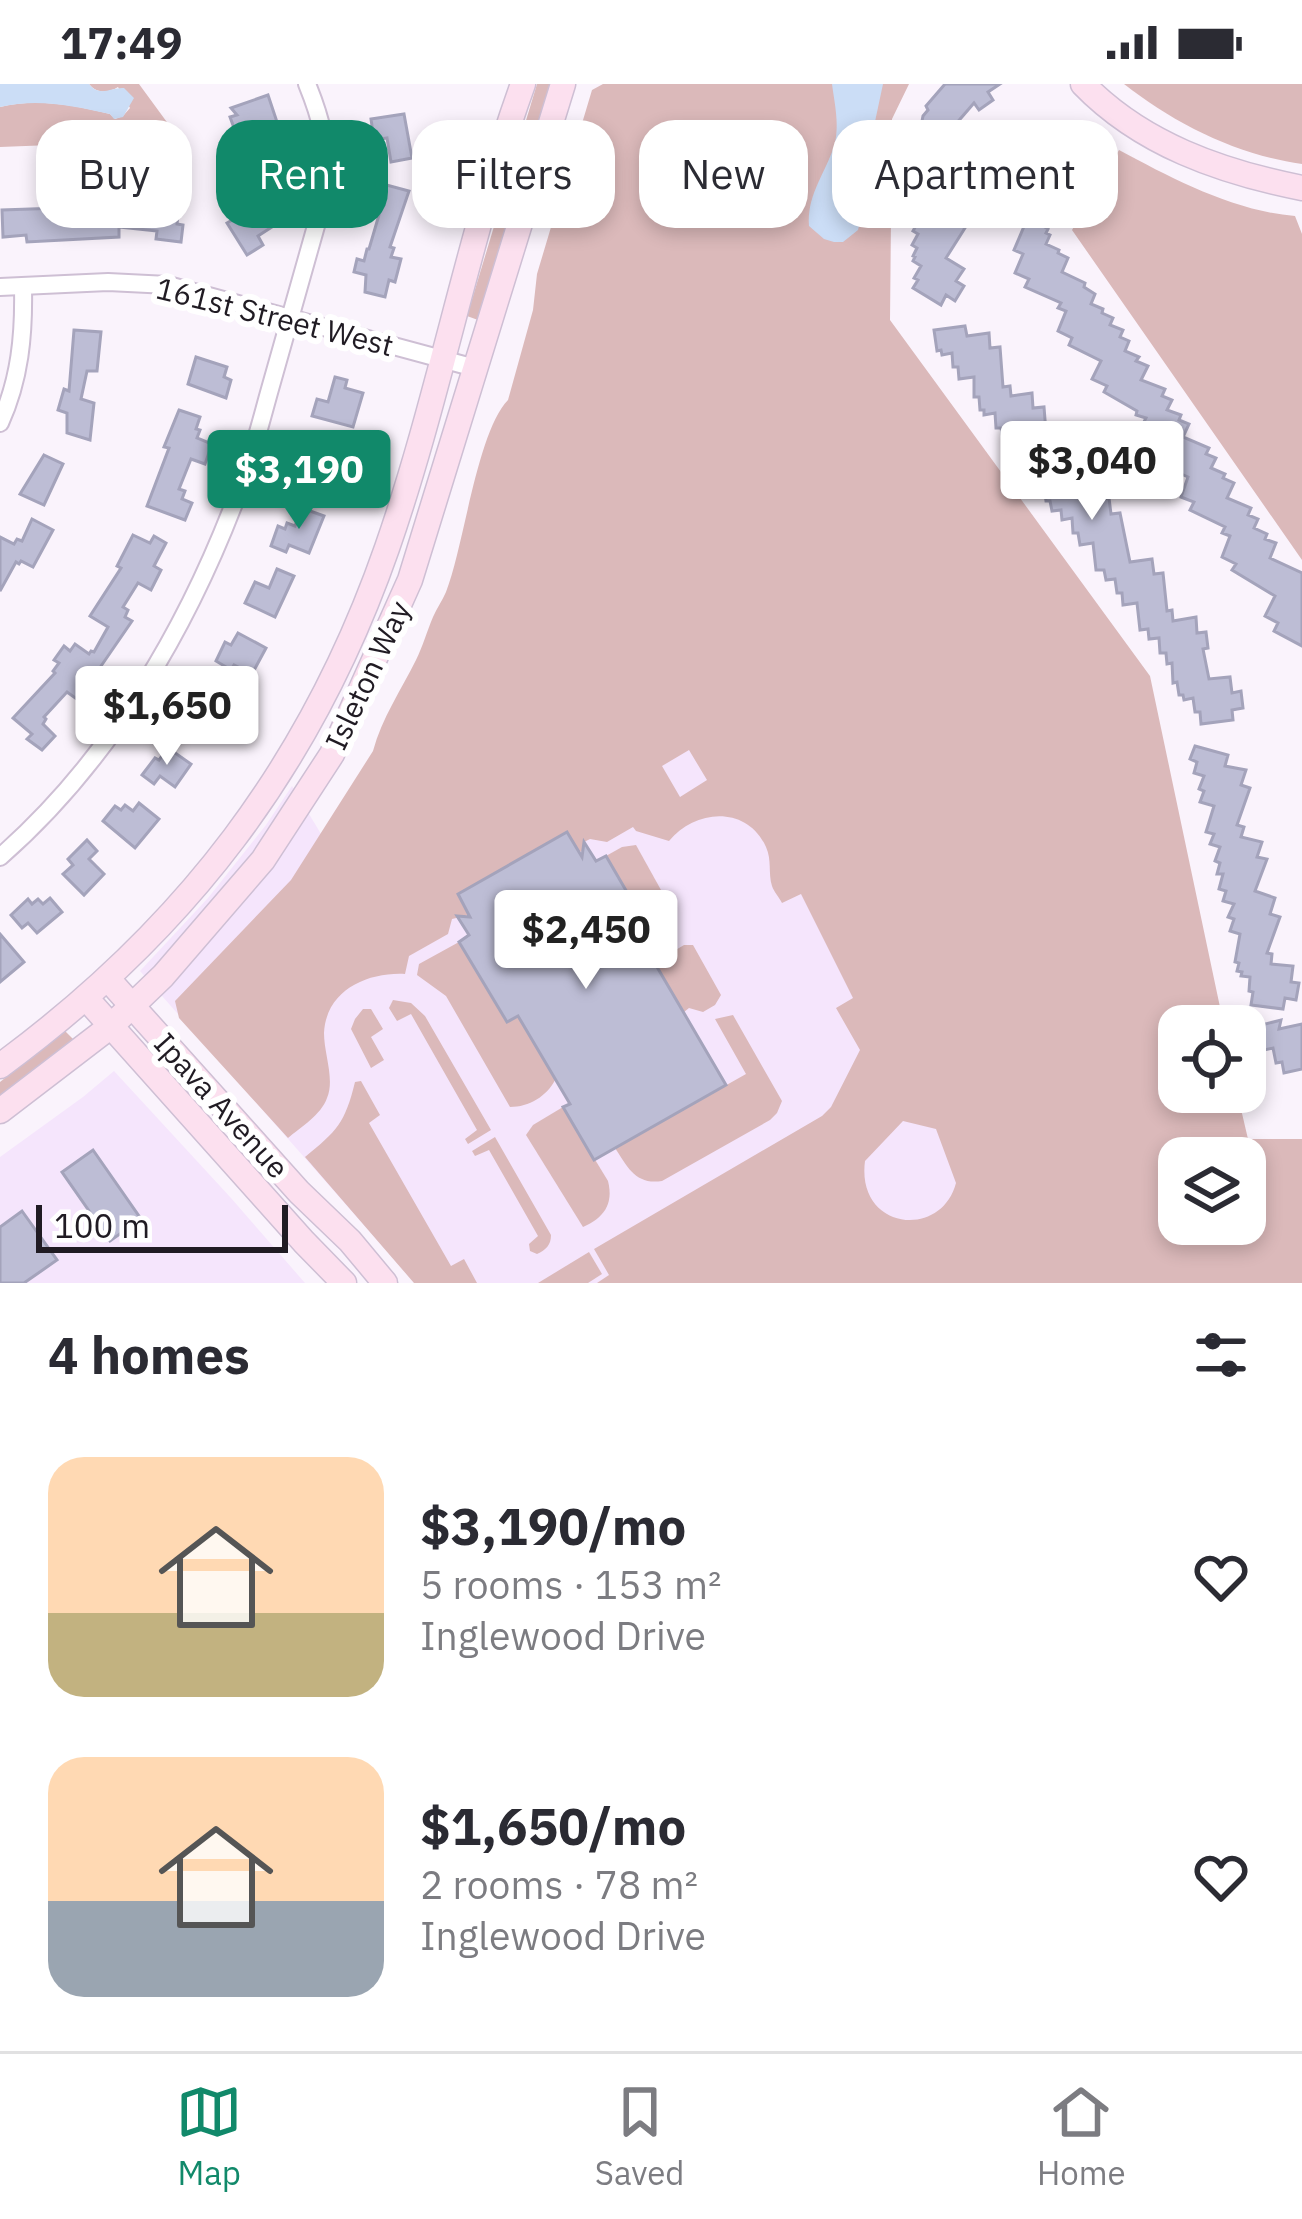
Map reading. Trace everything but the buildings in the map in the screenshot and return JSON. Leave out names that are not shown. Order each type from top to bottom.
[{"type":"main road","name":"Isleton Way","points":[[0,1066],[86,998],[154,934],[217,864],[295,748],[375,581],[523,84]]},
{"type":"main road","name":"Isleton Way","points":[[0,1111],[111,1026],[198,938],[262,860],[332,754],[410,580],[563,84]]},
{"type":"main road","points":[[1083,84],[1138,128],[1189,155],[1242,175],[1302,188]]},
{"type":"main road","name":"Ipava Avenue","points":[[108,979],[386,1283]]},
{"type":"main road","name":"Ipava Avenue","points":[[86,998],[344,1283]]},
{"type":"street","points":[[0,857],[50,808],[101,746],[167,650],[243,482],[327,187],[324,129],[307,84]]},
{"type":"street","name":"161st Street West","points":[[0,287],[108,282],[168,285],[475,368]]},
{"type":"street","points":[[0,423],[18,367],[24,329],[23,287]]},
{"type":"shaded area","points":[[89,84],[139,84],[165,120],[36,120],[36,146],[0,147],[0,107],[55,104],[110,114],[115,119],[130,108],[118,87],[96,90]]},
{"type":"shaded area","points":[[537,84],[551,84],[540,120],[526,120]]},
{"type":"shaded area","points":[[603,84],[909,84],[892,120],[832,120],[832,228],[891,228],[890,320],[1150,676],[1220,1005],[1158,1005],[1158,1113],[1242,1113],[1248,1137],[1158,1137],[1158,1245],[1266,1245],[1266,1139],[1302,1139],[1302,1283],[597,1283],[609,1275],[594,1249],[822,1116],[860,1050],[836,1008],[853,998],[801,894],[782,903],[772,886],[766,847],[757,833],[734,818],[706,818],[669,841],[633,827],[607,842],[590,839],[579,852],[566,832],[458,894],[469,915],[452,919],[448,934],[409,956],[405,974],[364,980],[332,1005],[324,1033],[330,1075],[327,1098],[288,1138],[179,1018],[175,1001],[291,880],[373,751],[453,572],[488,437],[508,400],[551,228],[615,228],[615,120],[583,120],[592,90]],"holes":[[[689,750],[707,780],[680,797],[662,766]],[[903,1121],[936,1129],[956,1183],[947,1201],[918,1219],[886,1213],[873,1202],[866,1184],[865,1161]]]},
{"type":"shaded area","points":[[1124,84],[1302,84],[1302,164],[1208,136]]},
{"type":"shaded area","points":[[1118,152],[1227,201],[1295,216],[1302,234],[1302,560],[1072,230],[1118,228]]},
{"type":"shaded area","points":[[494,228],[506,228],[478,320],[467,316]]},
{"type":"shaded area","points":[[816,621],[1062,1283],[415,1283],[140,971],[208,898],[292,786],[352,885]]},
{"type":"shaded area","points":[[636,845],[676,917],[670,927],[653,937],[606,856]]},
{"type":"shaded area","points":[[459,942],[506,1022],[518,1016],[555,1080],[530,1103],[510,1107],[446,996],[417,975],[419,964]]},
{"type":"shaded area","points":[[684,945],[693,945],[721,995],[703,1012],[689,1008],[684,1012],[657,966]]},
{"type":"shaded area","points":[[393,1000],[411,1003],[425,1016],[491,1130],[468,1144],[465,1139],[477,1130],[411,1014],[397,1021],[389,1008]]},
{"type":"shaded area","points":[[363,1009],[371,1009],[383,1029],[371,1037],[384,1060],[371,1068],[351,1029]]},
{"type":"shaded area","points":[[733,1015],[782,1101],[777,1113],[662,1181],[639,1178],[615,1148],[746,1074],[715,1019]]},
{"type":"shaded area","points":[[65,1031],[74,1040],[0,1097],[0,1082]]},
{"type":"shaded area","points":[[114,1071],[305,1283],[0,1283],[0,1157]]},
{"type":"shaded area","points":[[361,1081],[380,1115],[369,1123],[451,1266],[464,1259],[477,1283],[414,1283],[305,1157],[338,1125],[355,1082]]},
{"type":"shaded area","points":[[563,1107],[608,1181],[605,1210],[583,1227],[526,1135],[533,1125]]},
{"type":"shaded area","points":[[495,1137],[551,1235],[547,1247],[537,1254],[529,1244],[538,1236],[489,1150],[475,1156],[472,1151]]},
{"type":"shaded area","points":[[589,1252],[602,1274],[588,1283],[538,1283]]},
{"type":"water","points":[[0,84],[89,84],[101,91],[124,88],[134,98],[123,117],[114,119],[110,114],[55,104],[0,107]]},
{"type":"water","points":[[832,84],[883,84],[875,120],[836,118]]},
{"type":"water","points":[[832,152],[832,228],[858,230],[843,242],[824,239],[809,226],[813,197]]}]
